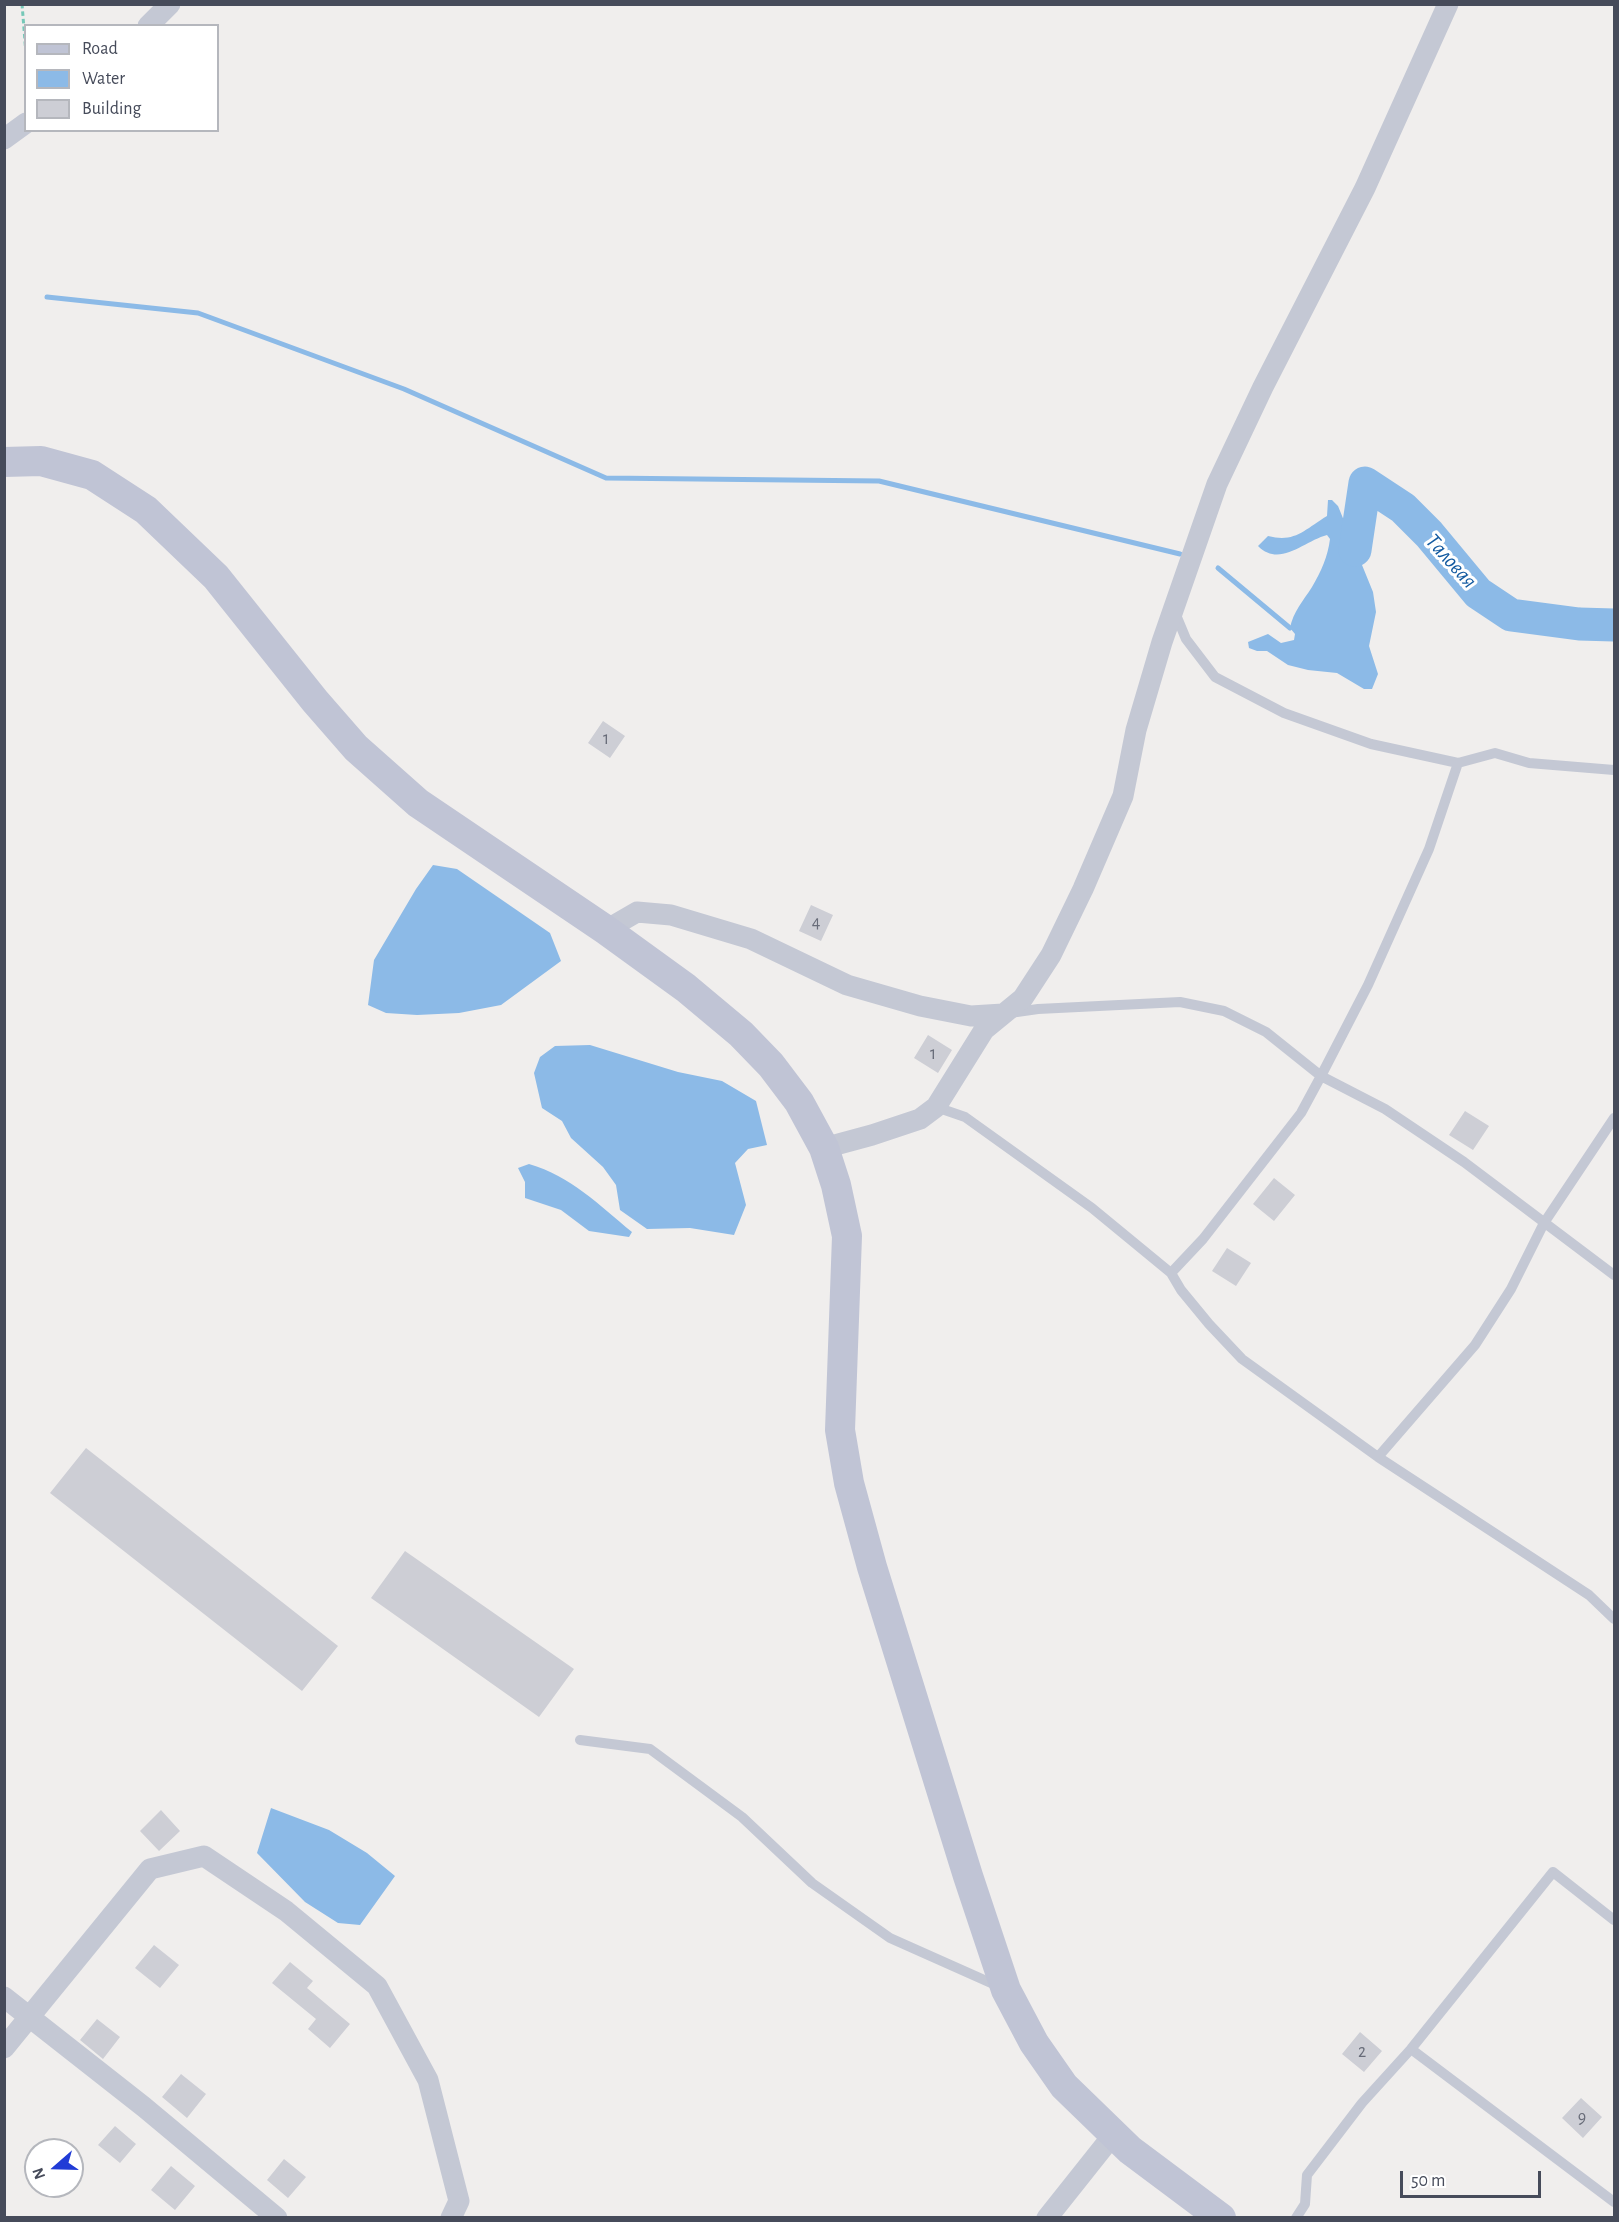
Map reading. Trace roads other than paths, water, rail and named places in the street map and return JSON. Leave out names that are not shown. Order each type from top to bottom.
[{"type":"main road","points":[[4,462],[42,461],[92,475],[146,510],[216,577],[356,748],[418,803],[606,930],[686,988],[741,1034],[771,1065],[799,1102],[824,1148],[836,1185],[847,1236],[840,1430],[849,1484],[872,1567],[1006,1990],[1034,2043],[1064,2086],[1130,2150],[1221,2217]]},
{"type":"street","points":[[150,24],[170,4]]},
{"type":"street","points":[[824,1148],[920,1119],[936,1107],[984,1030],[1023,998],[1051,955],[1083,889],[1122,796],[1136,730],[1162,642],[1217,484],[1263,387],[1365,188],[1448,4]]},
{"type":"street","points":[[4,138],[24,124]]},
{"type":"street","points":[[606,930],[637,912],[671,915],[751,939],[847,985],[920,1006],[971,1016],[1003,1014]]},
{"type":"street","points":[[4,2048],[150,1869],[204,1856],[286,1911],[377,1986],[428,2080],[459,2201],[451,2217]]},
{"type":"street","points":[[4,1997],[144,2107],[277,2217]]},
{"type":"street","points":[[1047,2217],[1113,2135]]},
{"type":"lane","points":[[1180,594],[1176,615],[1186,639],[1215,677],[1284,713],[1371,744],[1458,763],[1494,753],[1529,763],[1614,770]]},
{"type":"lane","points":[[1171,1273],[1203,1239],[1301,1113],[1368,985],[1429,849],[1458,763]]},
{"type":"lane","points":[[1003,1014],[1038,1009],[1180,1002],[1224,1011],[1266,1032],[1321,1076],[1385,1109],[1464,1162],[1614,1275]]},
{"type":"lane","points":[[936,1107],[965,1117],[1034,1165],[1092,1208],[1171,1273],[1181,1290],[1209,1324],[1242,1359],[1378,1457],[1589,1595],[1614,1619]]},
{"type":"lane","points":[[1378,1457],[1475,1345],[1511,1289],[1544,1223],[1614,1118]]},
{"type":"lane","points":[[580,1740],[650,1749],[742,1817],[812,1883],[890,1938],[1006,1990]]},
{"type":"lane","points":[[1296,2217],[1305,2204],[1306,2175],[1362,2103],[1411,2049],[1553,1872],[1614,1920]]},
{"type":"lane","points":[[1411,2049],[1614,2202]]},
{"type":"water","points":[[1328,500],[1332,500],[1338,506],[1373,592],[1376,612],[1369,646],[1378,674],[1372,689],[1364,689],[1337,673],[1288,665],[1267,651],[1249,648],[1248,642],[1268,634],[1281,643],[1294,640],[1295,634],[1290,628],[1291,622],[1321,570],[1330,539],[1327,535],[1283,554],[1266,552],[1258,546],[1268,536],[1285,538],[1299,534],[1327,516]]},
{"type":"water","points":[[433,865],[457,869],[550,933],[561,961],[501,1005],[459,1013],[417,1015],[386,1013],[368,1005],[374,960]]},
{"type":"water","points":[[590,1045],[678,1072],[722,1081],[756,1101],[767,1145],[748,1149],[735,1163],[746,1205],[734,1235],[690,1228],[647,1229],[620,1210],[616,1185],[603,1167],[571,1138],[562,1121],[542,1108],[534,1073],[540,1057],[555,1046]]},
{"type":"water","points":[[529,1164],[558,1176],[584,1192],[632,1232],[629,1237],[589,1231],[561,1210],[525,1198],[525,1182],[518,1168]]},
{"type":"water","points":[[271,1808],[329,1830],[367,1853],[395,1876],[360,1925],[338,1923],[305,1902],[257,1853]]},
{"type":"waterway","points":[[47,297],[198,313],[404,389],[606,478],[879,481],[1180,554]]},
{"type":"waterway","name":"Таловая","points":[[1355,550],[1365,483],[1403,508],[1429,534],[1478,593],[1511,615],[1579,624],[1614,625]]},
{"type":"waterway","points":[[1218,568],[1290,628]]}]
